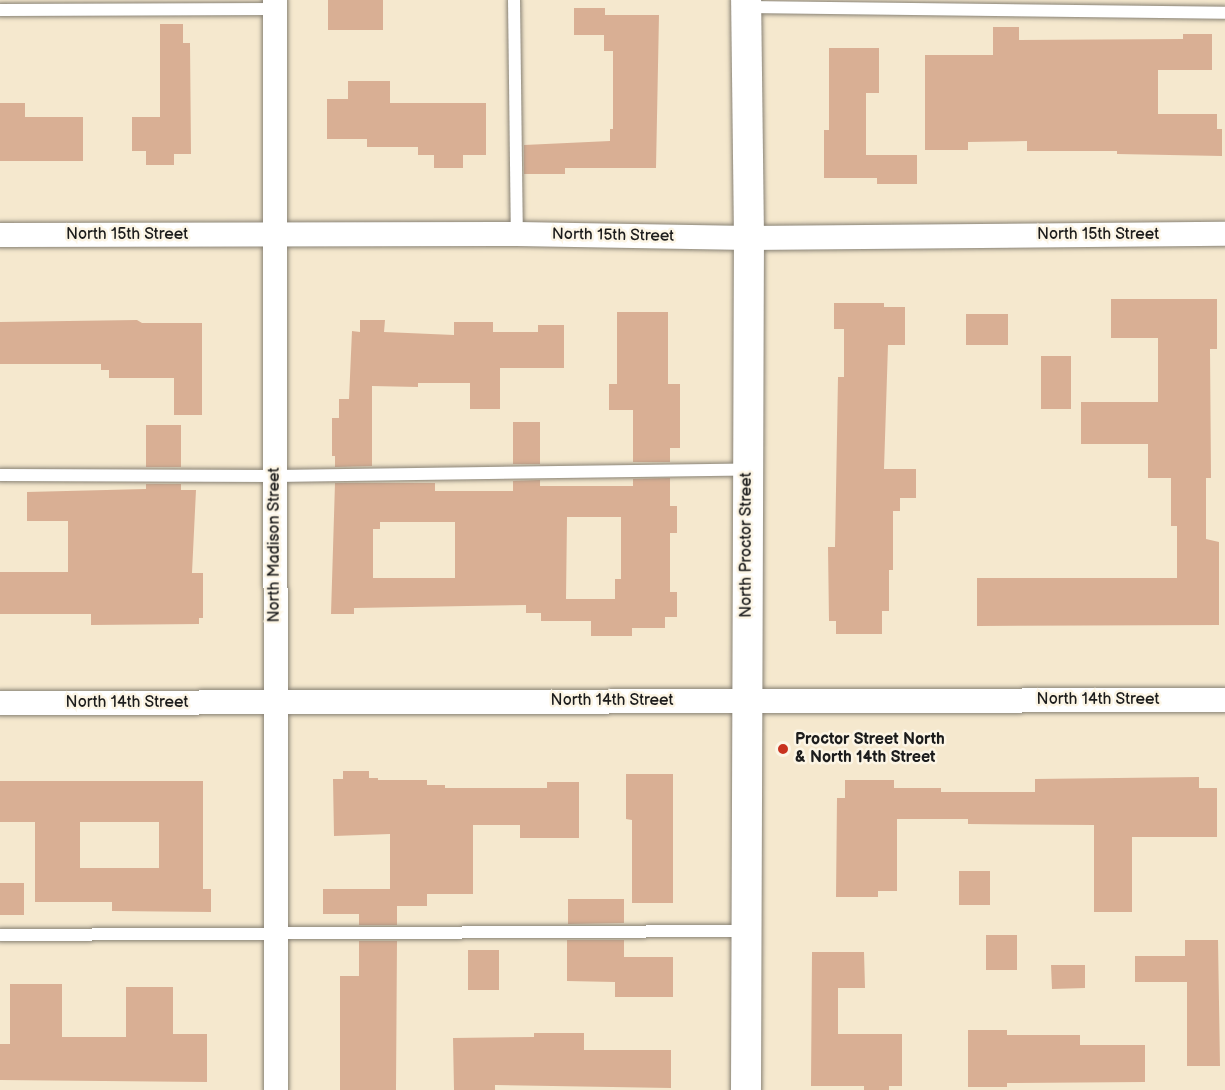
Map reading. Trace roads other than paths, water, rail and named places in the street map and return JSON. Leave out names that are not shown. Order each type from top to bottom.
[{"type":"street","name":"North Madison Street","points":[[275,4],[276,1090]]},
{"type":"street","name":"North Proctor Street","points":[[746,4],[748,238],[746,1090]]},
{"type":"street","name":"North 15th Street","points":[[0,235],[517,234],[748,238],[1225,234]]},
{"type":"street","name":"North 14th Street","points":[[0,703],[1225,700]]},
{"type":"lane","points":[[514,0],[517,234]]},
{"type":"lane","points":[[0,10],[275,4]]},
{"type":"lane","points":[[746,4],[1225,13]]},
{"type":"lane","points":[[0,475],[275,476],[747,469]]},
{"type":"lane","points":[[0,935],[748,931]]},
{"type":"place","name":"Proctor Street North & North 14th Street","points":[[783,749]]}]
